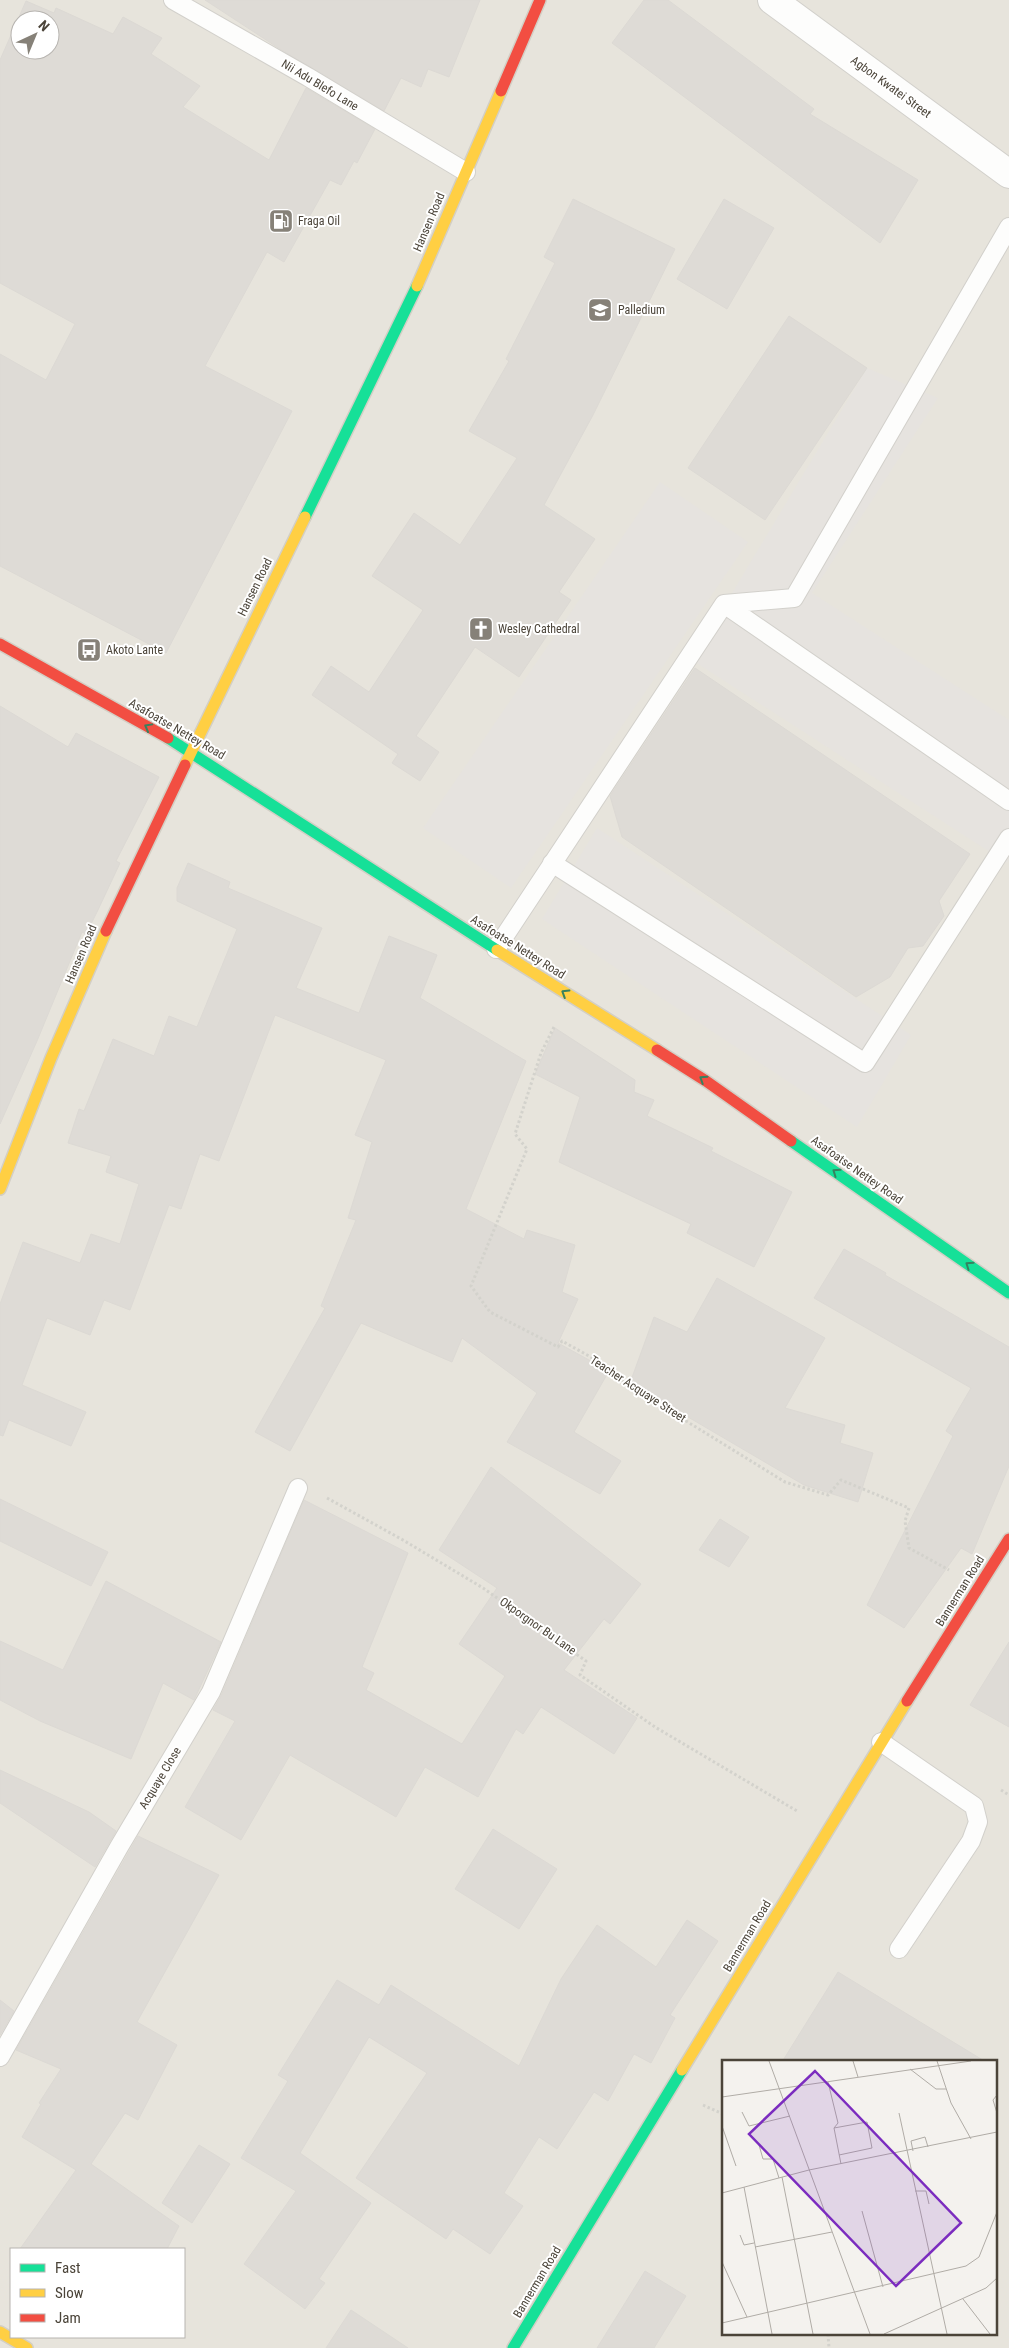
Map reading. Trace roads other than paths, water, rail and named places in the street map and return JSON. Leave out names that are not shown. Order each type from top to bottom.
[{"type":"street","name":"Hansen Road","points":[[0,1189],[52,1058],[116,908],[190,751],[412,297],[540,0]]},
{"type":"street","name":"Agbon Kwatei Street","points":[[772,0],[1009,174]]},
{"type":"street","name":"Asafoatse Nettey Road","points":[[0,644],[190,751],[496,949],[706,1081],[1009,1293]]},
{"type":"street","name":"Bannerman Road","points":[[513,2348],[881,1742],[1009,1539]]},
{"type":"street","points":[[10,2338],[27,2348]]},
{"type":"lane","name":"Nii Adu Blefo Lane","points":[[173,0],[308,77],[466,172]]},
{"type":"lane","points":[[724,604],[794,598],[1009,227]]},
{"type":"lane","points":[[724,604],[1009,801]]},
{"type":"lane","points":[[496,949],[724,604]]},
{"type":"lane","points":[[552,863],[865,1063],[1009,838]]},
{"type":"lane","name":"Acquaye Close","points":[[0,2056],[119,1846],[211,1692],[298,1488]]},
{"type":"lane","points":[[881,1742],[974,1806],[978,1822],[971,1841],[899,1949]]},
{"type":"place","name":"Fraga Oil","points":[[281,221]]},
{"type":"place","name":"Palledium","points":[[600,310]]},
{"type":"place","name":"Wesley Cathedral","points":[[481,629]]},
{"type":"place","name":"Akoto Lante","points":[[89,650]]}]
